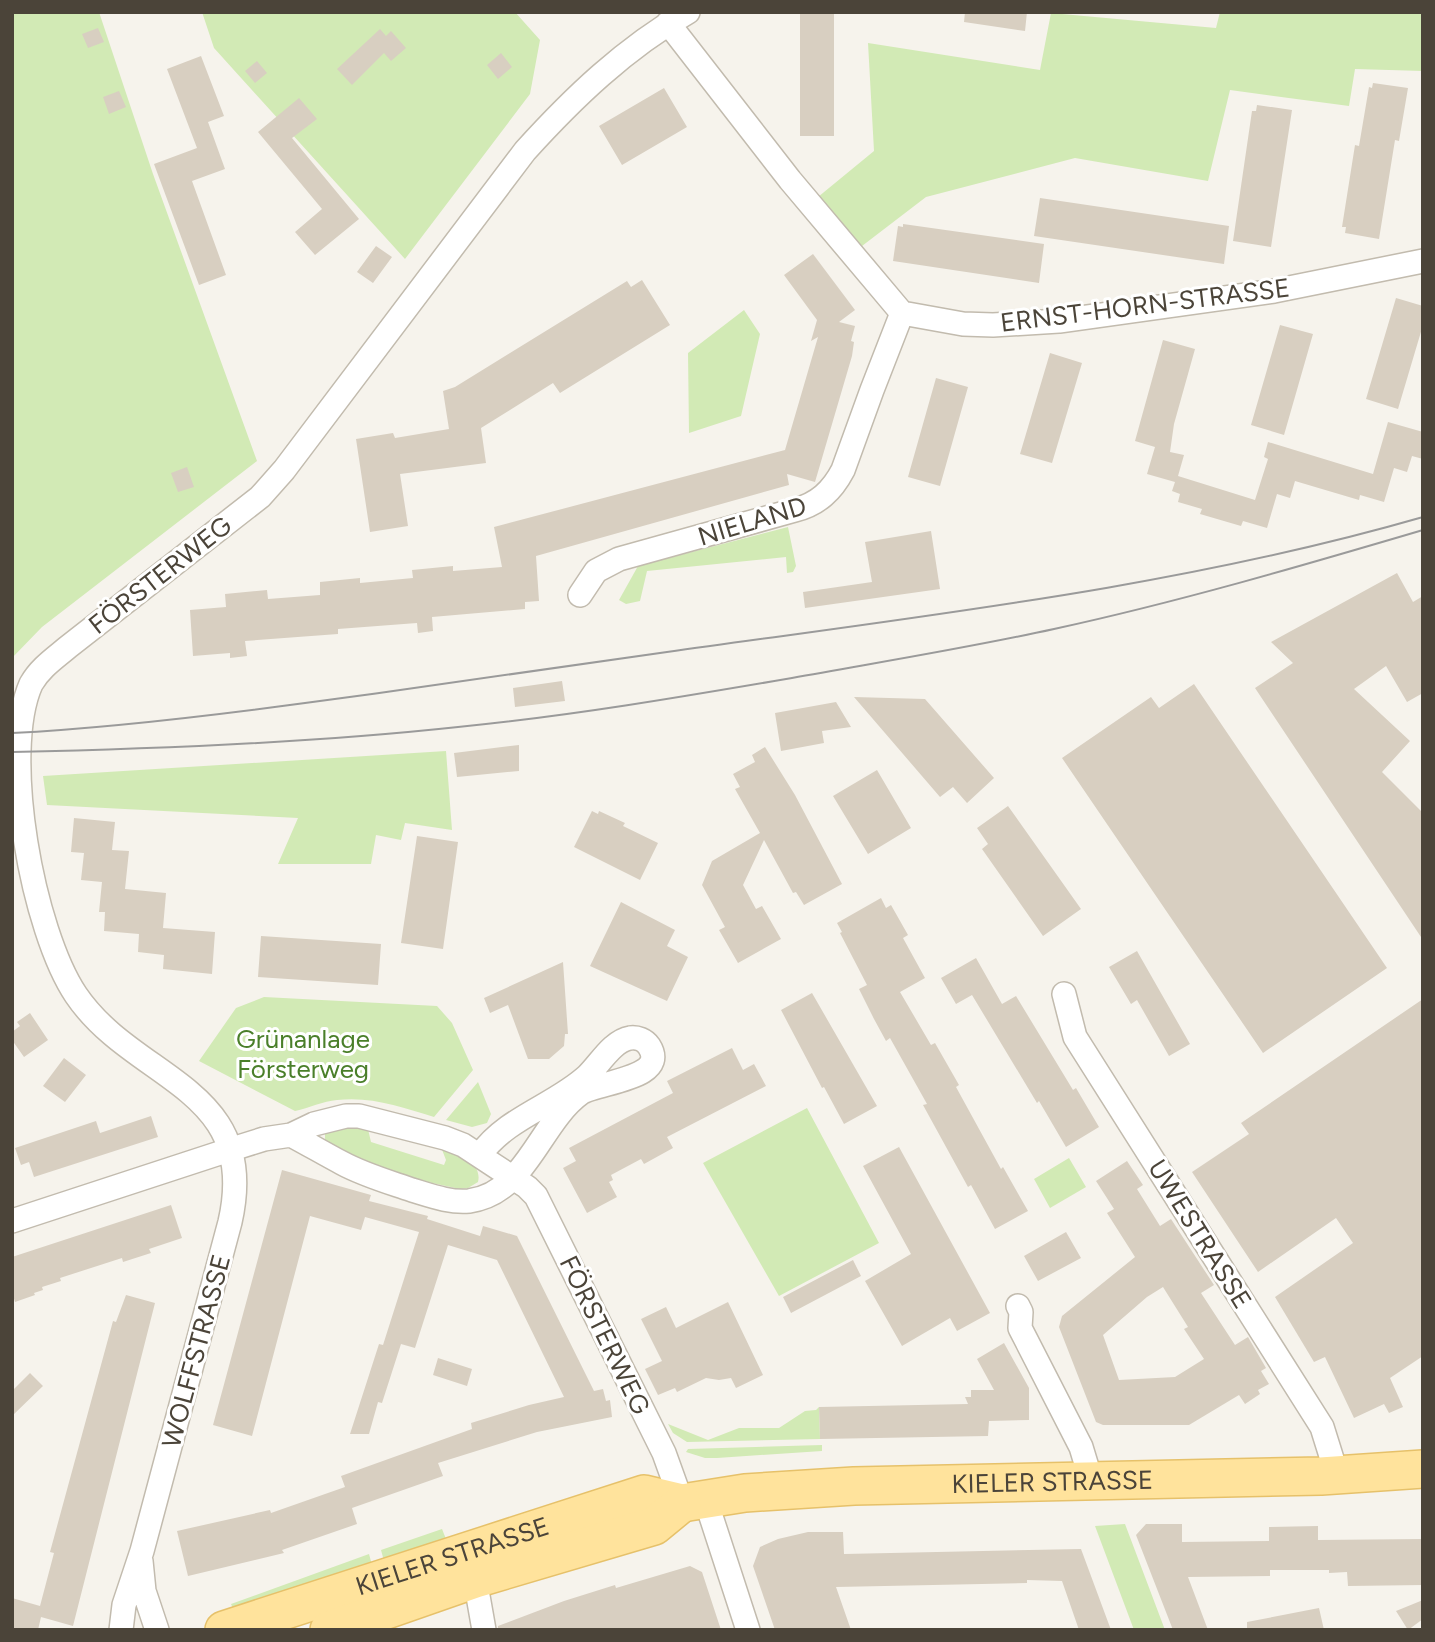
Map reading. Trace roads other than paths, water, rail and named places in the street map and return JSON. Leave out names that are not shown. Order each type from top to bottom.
[{"type":"main road","name":"KIELER STRASSE","points":[[224,1630],[644,1494],[694,1500],[788,1489],[1337,1475],[1423,1469]]},
{"type":"main road","name":"KIELER STRASSE","points":[[339,1627],[475,1579],[654,1526],[694,1500]]},
{"type":"street","points":[[678,18],[790,180],[902,313]]},
{"type":"street","name":"FÖRSTERWEG","points":[[678,18],[611,65],[551,122],[525,151],[285,470],[260,497],[44,667],[31,684],[21,715],[16,750],[17,831],[34,894],[57,961],[76,994],[101,1026],[202,1101],[218,1124],[229,1150],[264,1139],[291,1135],[314,1124],[346,1116],[359,1116],[445,1138],[480,1155],[536,1196],[664,1453],[694,1500],[748,1630]]},
{"type":"street","name":"ERNST-HORN-STRASSE","points":[[902,313],[963,324],[1059,321],[1274,291],[1423,261]]},
{"type":"street","name":"NIELAND","points":[[580,595],[596,571],[619,559],[795,510],[820,500],[843,470],[902,313]]},
{"type":"street","name":"UWESTRASSE","points":[[1064,994],[1075,1037],[1322,1427],[1337,1475]]},
{"type":"street","points":[[291,1135],[344,1164],[406,1188],[442,1198],[468,1201],[477,1199],[496,1191],[513,1179],[534,1153],[556,1118],[580,1094],[594,1086],[624,1080],[646,1070],[651,1064],[649,1046],[644,1041],[629,1038],[620,1043],[577,1084],[506,1128],[480,1155]]},
{"type":"street","points":[[12,1221],[229,1150]]},
{"type":"street","name":"WOLFFSTRASSE","points":[[121,1630],[126,1597],[142,1551],[234,1207],[235,1177],[229,1150]]},
{"type":"street","points":[[1018,1306],[1021,1312],[1020,1328],[1081,1447],[1091,1480]]},
{"type":"street","name":"WOLFFSTRASSE","points":[[142,1551],[144,1591],[157,1630]]},
{"type":"street","points":[[475,1579],[484,1630]]},
{"type":"tram line","points":[[12,733],[122,725],[269,708],[1048,598],[1237,563],[1423,517]]},
{"type":"tram line","points":[[12,752],[180,747],[402,733],[500,723],[667,699],[924,655],[1054,629],[1193,595],[1423,530]]},
{"type":"park label","name":"Grünanlage Försterweg","points":[[303,1054]]}]
